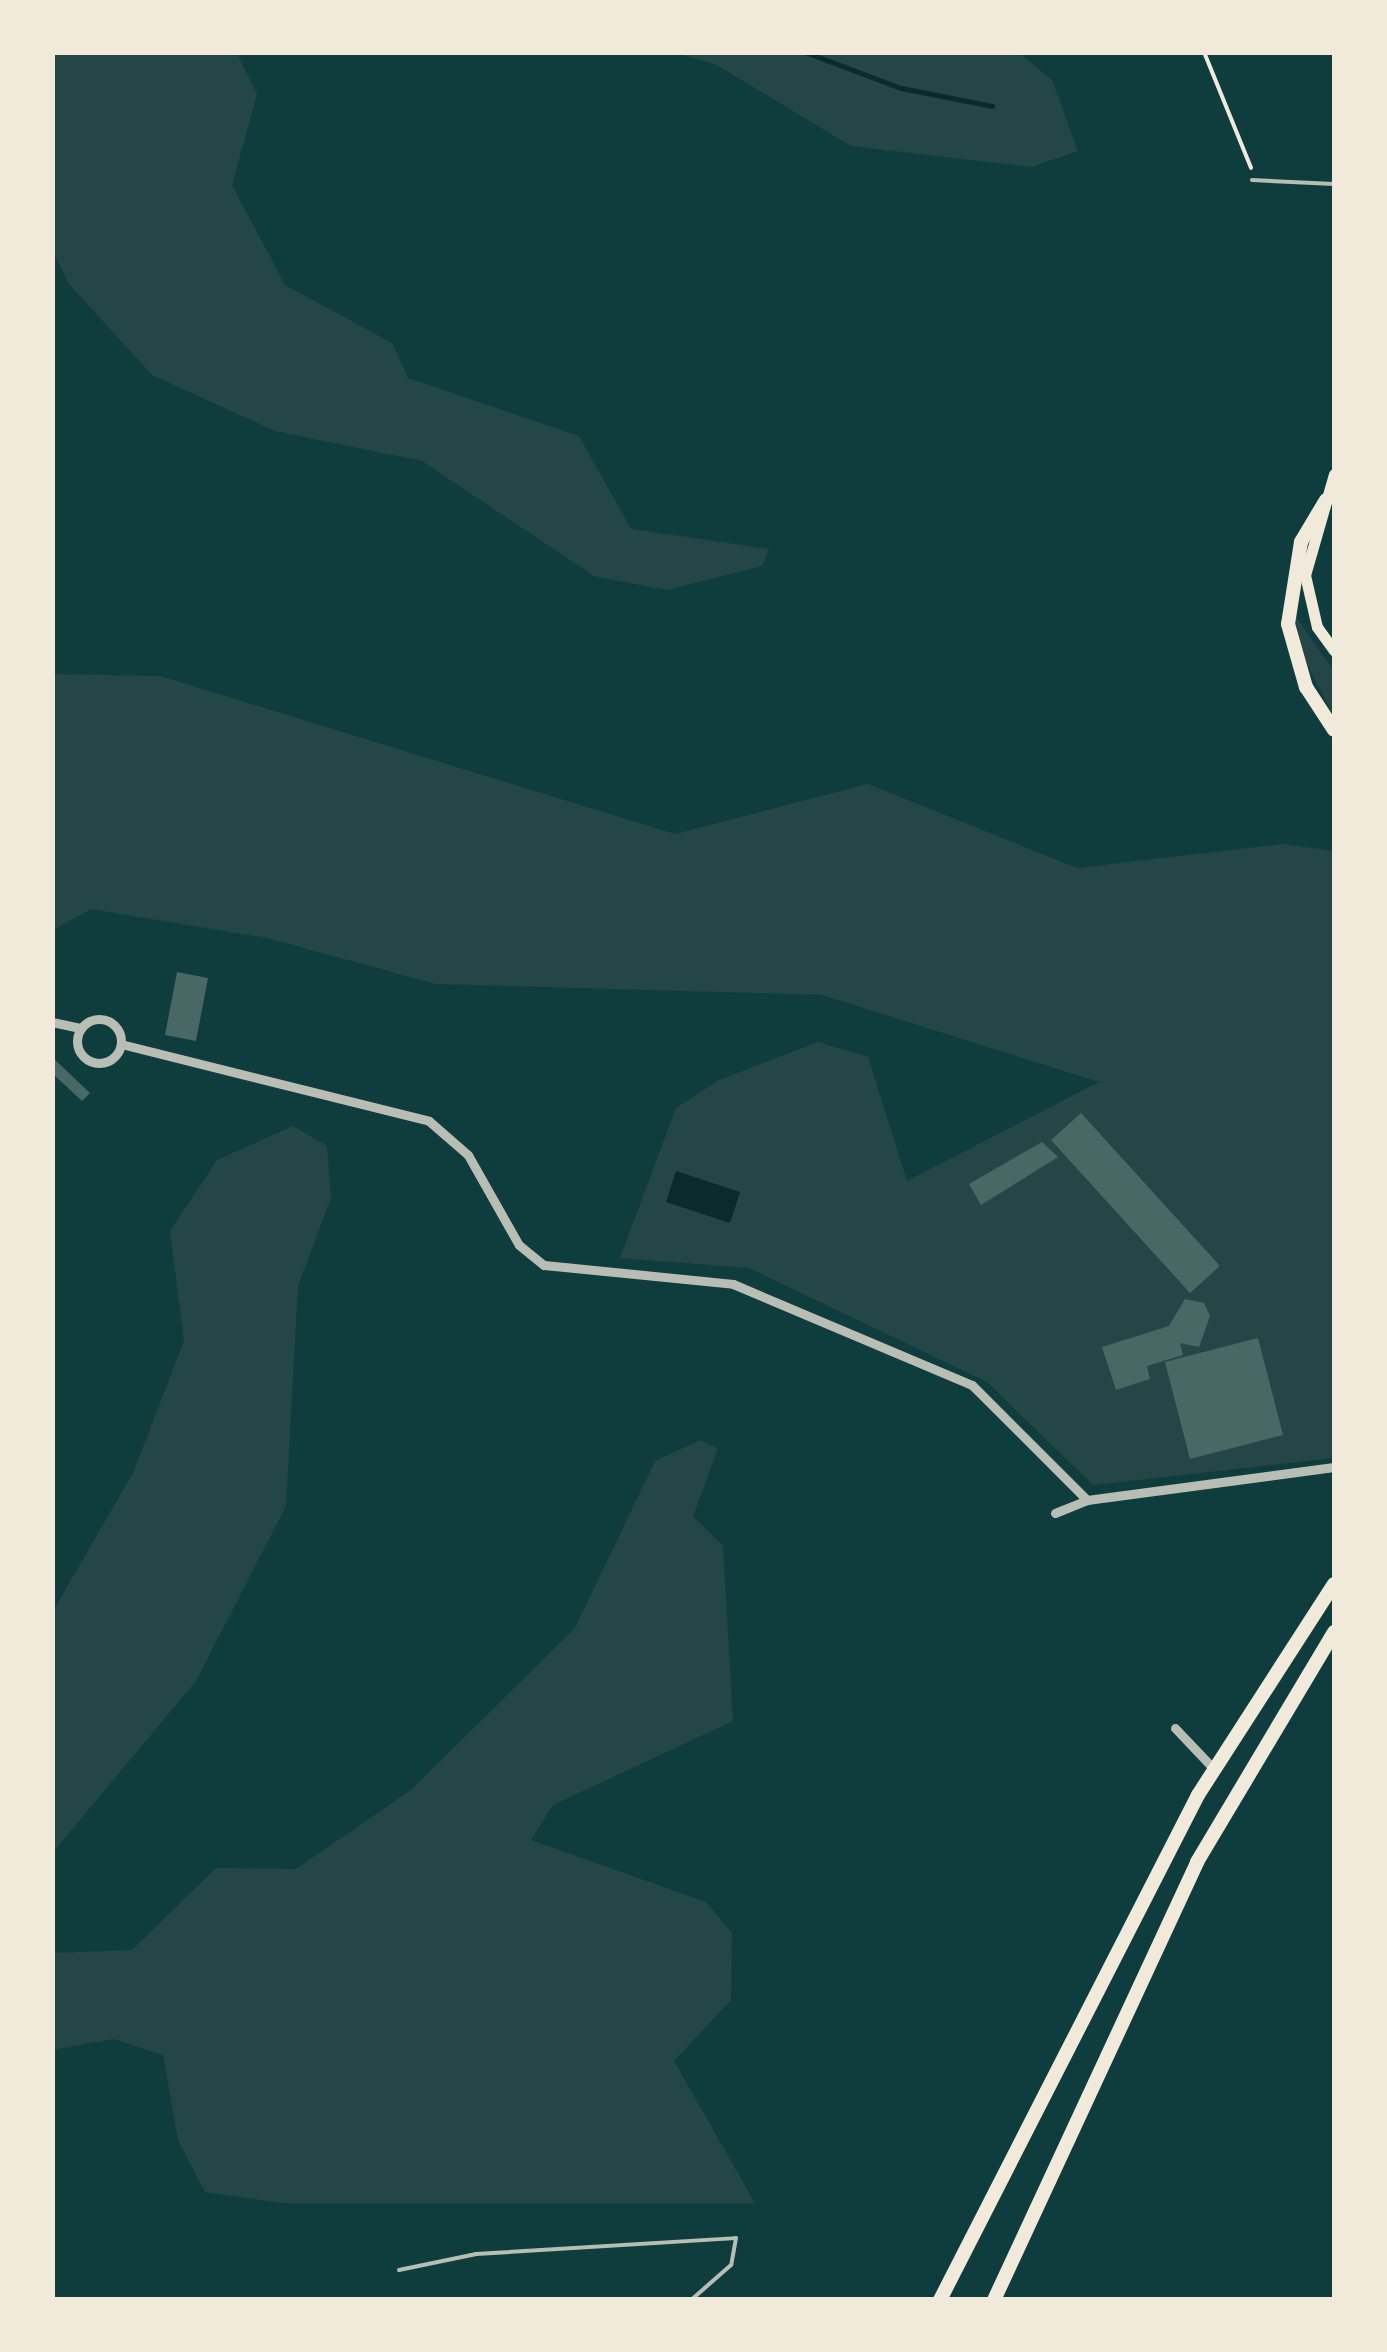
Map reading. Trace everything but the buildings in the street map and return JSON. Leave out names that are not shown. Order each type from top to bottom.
[{"type":"highway","points":[[1326,500],[1301,542],[1288,624],[1306,687],[1334,730]]},
{"type":"highway","points":[[940,2300],[1213,1768],[1334,1584]]},
{"type":"highway","points":[[994,2300],[1197,1862],[1334,1632]]},
{"type":"main road","points":[[1334,474],[1305,575],[1317,627],[1334,650]]},
{"type":"street","points":[[52,1022],[80,1028],[107,1021],[121,1044],[429,1121],[468,1156],[520,1246],[544,1265],[733,1284],[972,1385],[1086,1500]]},
{"type":"street","points":[[80,1028],[78,1050],[88,1061],[110,1061],[121,1044]]},
{"type":"street","points":[[1055,1513],[1086,1500],[1334,1466]]},
{"type":"street","points":[[1175,1728],[1213,1768]]},
{"type":"lane","points":[[1252,180],[1334,184]]},
{"type":"lane","points":[[399,2270],[476,2254],[736,2238],[731,2265],[690,2300]]},
{"type":"path","points":[[1204,52],[1252,180]]},
{"type":"shaded area","points":[[53,52],[237,53],[257,94],[232,185],[285,285],[392,343],[408,378],[579,436],[631,529],[769,549],[762,566],[666,590],[594,576],[422,461],[275,431],[152,375],[69,284],[53,252]]},
{"type":"shaded area","points":[[676,53],[1019,53],[1052,80],[1078,151],[1031,167],[851,146],[715,64]]},
{"type":"shaded area","points":[[1294,614],[1334,671],[1334,717],[1303,656]]},
{"type":"shaded area","points":[[53,674],[160,676],[675,834],[868,784],[1077,868],[1283,844],[1334,851],[1334,1458],[1093,1485],[987,1382],[749,1268],[620,1258],[676,1108],[719,1080],[818,1042],[868,1057],[907,1181],[1099,1082],[822,995],[436,984],[267,938],[91,909],[53,930]]},
{"type":"shaded area","points":[[293,1126],[327,1146],[331,1198],[298,1286],[286,1506],[196,1681],[53,1852],[53,1611],[133,1473],[184,1341],[170,1231],[217,1160]]},
{"type":"shaded area","points":[[676,1171],[740,1192],[730,1223],[666,1202]]},
{"type":"shaded area","points":[[700,1440],[718,1449],[693,1516],[723,1546],[733,1721],[553,1805],[531,1840],[706,1902],[732,1933],[731,2000],[674,2061],[755,2203],[282,2203],[205,2192],[178,2140],[163,2055],[113,2039],[53,2050],[53,1953],[132,1950],[216,1868],[296,1869],[411,1790],[575,1628],[655,1461]]},
{"type":"waterway","points":[[805,52],[901,88],[992,106]]}]
